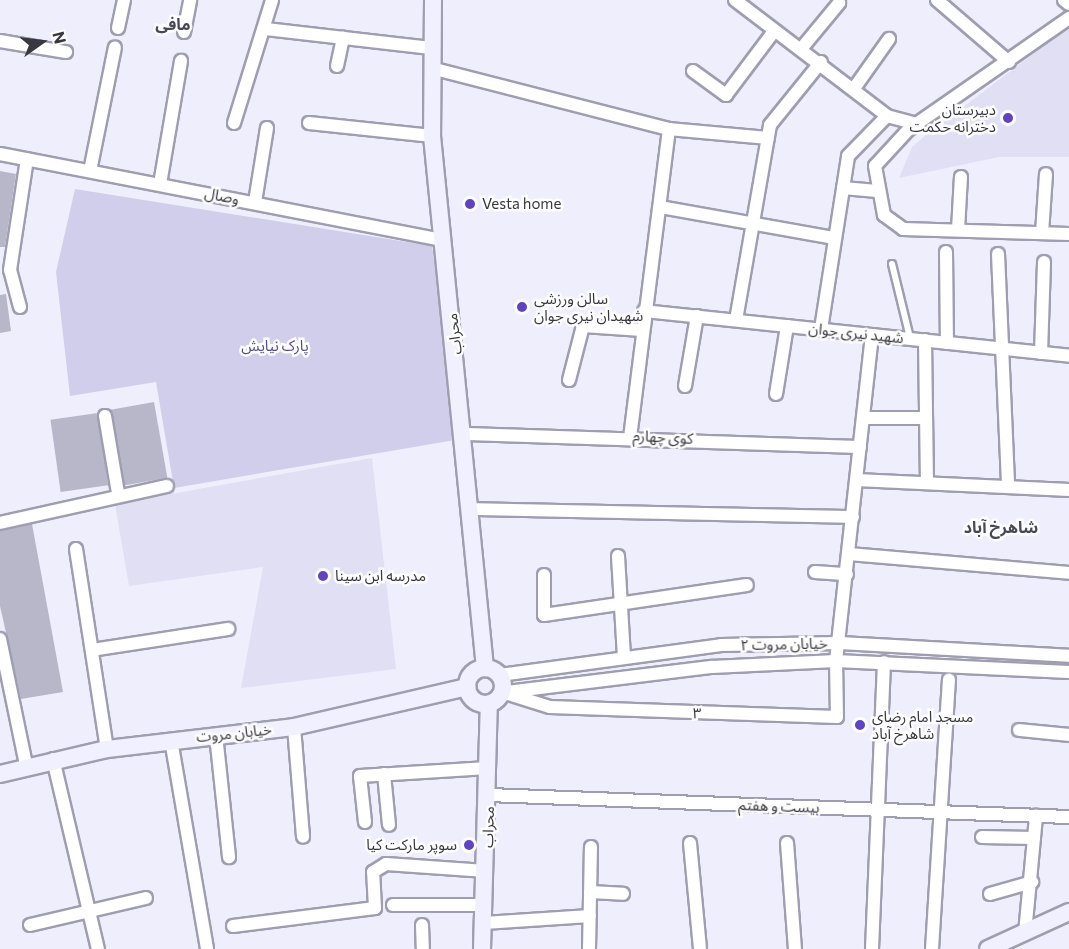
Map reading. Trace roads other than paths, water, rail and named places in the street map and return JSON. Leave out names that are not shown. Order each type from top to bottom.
[{"type":"street","points":[[118,28],[123,0]]},
{"type":"street","points":[[184,32],[190,0]]},
{"type":"street","points":[[234,123],[266,29],[272,0]]},
{"type":"street","name":"محراب","points":[[433,0],[432,136],[466,434],[471,509],[492,671]]},
{"type":"street","points":[[735,0],[751,5],[774,31],[855,87],[887,116],[916,124]]},
{"type":"street","points":[[937,0],[1009,62]]},
{"type":"street","points":[[1064,0],[1069,4]]},
{"type":"street","points":[[801,49],[839,3]]},
{"type":"street","points":[[1069,18],[1009,62],[916,124],[875,166],[877,191],[884,215],[903,229],[1069,234]]},
{"type":"street","points":[[266,29],[431,48]]},
{"type":"street","points":[[693,71],[726,95],[774,31]]},
{"type":"street","points":[[337,66],[343,38]]},
{"type":"street","points":[[855,87],[890,39]]},
{"type":"street","points":[[0,41],[66,52]]},
{"type":"street","points":[[90,171],[116,46]]},
{"type":"street","points":[[160,184],[181,61]]},
{"type":"street","points":[[736,320],[751,223],[770,125],[821,62]]},
{"type":"street","points":[[431,68],[669,129],[768,138]]},
{"type":"street","points":[[821,329],[848,156],[887,116]]},
{"type":"street","points":[[309,123],[432,136]]},
{"type":"street","points":[[255,202],[267,128]]},
{"type":"street","points":[[630,436],[644,310],[669,129]]},
{"type":"street","name":"وصال","points":[[0,154],[443,240]]},
{"type":"street","points":[[20,307],[10,270],[27,159]]},
{"type":"street","points":[[1042,232],[1046,174]]},
{"type":"street","points":[[958,230],[961,177]]},
{"type":"street","points":[[843,188],[877,191]]},
{"type":"street","points":[[660,207],[834,238]]},
{"type":"street","points":[[946,252],[946,343]]},
{"type":"street","points":[[998,254],[998,348],[1008,487]]},
{"type":"street","points":[[1041,353],[1044,262]]},
{"type":"street","name":"شهید نیری جوان","points":[[644,310],[1069,356]]},
{"type":"street","points":[[685,386],[697,316]]},
{"type":"street","points":[[569,380],[583,326],[642,330]]},
{"type":"street","points":[[776,394],[787,326]]},
{"type":"street","points":[[837,661],[872,335]]},
{"type":"street","points":[[924,340],[922,418],[927,483]]},
{"type":"street","points":[[105,416],[118,493]]},
{"type":"street","points":[[863,418],[922,418]]},
{"type":"street","name":"کوی چهارم","points":[[466,434],[630,436],[860,447]]},
{"type":"street","points":[[857,480],[1069,490]]},
{"type":"street","points":[[0,523],[118,493],[167,486]]},
{"type":"street","points":[[471,509],[853,517]]},
{"type":"street","points":[[76,549],[107,749]]},
{"type":"street","points":[[849,554],[1069,573]]},
{"type":"street","points":[[618,556],[624,658]]},
{"type":"street","points":[[815,572],[847,574]]},
{"type":"street","points":[[544,575],[544,615],[747,585]]},
{"type":"street","points":[[92,650],[228,628]]},
{"type":"street","points":[[0,639],[26,765]]},
{"type":"street","name":"خیابان مروت ۲","points":[[492,671],[624,658],[721,645],[840,643],[1069,656]]},
{"type":"street","name":"خیابان مروت ۲","points":[[502,692],[712,667],[837,661],[1069,672]]},
{"type":"street","name":"۳","points":[[502,692],[550,707],[837,717],[837,661]]},
{"type":"street","points":[[872,949],[884,662]]},
{"type":"street","points":[[492,671],[502,692],[489,704],[477,702],[467,687],[470,676],[492,671]]},
{"type":"street","points":[[932,949],[949,680]]},
{"type":"street","name":"خیابان مروت","points":[[0,774],[26,765],[107,749],[294,727],[467,687]]},
{"type":"street","name":"محراب","points":[[482,949],[489,795],[489,704]]},
{"type":"street","points":[[294,727],[303,837]]},
{"type":"street","points":[[1019,730],[1069,735]]},
{"type":"street","points":[[216,735],[229,857]]},
{"type":"street","points":[[171,740],[207,949]]},
{"type":"street","points":[[53,759],[98,949]]},
{"type":"street","points":[[365,822],[360,776],[488,768]]},
{"type":"street","points":[[384,774],[389,825]]},
{"type":"street","name":"بیست و هفتم","points":[[489,795],[1069,817]]},
{"type":"street","points":[[1025,933],[1032,882],[1036,816]]},
{"type":"street","points":[[982,837],[1034,837]]},
{"type":"street","points":[[690,843],[700,949]]},
{"type":"street","points":[[786,843],[795,949]]},
{"type":"street","points":[[589,949],[591,847]]},
{"type":"street","points":[[233,926],[375,908],[373,872],[386,864],[486,871]]},
{"type":"street","points":[[990,894],[1032,882]]},
{"type":"street","points":[[590,892],[623,894]]},
{"type":"street","points":[[30,925],[146,898]]},
{"type":"street","points":[[393,905],[485,905]]},
{"type":"street","points":[[988,949],[1005,946],[1025,933],[1069,912]]},
{"type":"street","points":[[484,922],[590,916]]},
{"type":"street","points":[[422,926],[423,949]]},
{"type":"lane","points":[[892,264],[910,339]]},
{"type":"place","name":"دبیرستان دخترانه حکمت","points":[[1008,118]]},
{"type":"place","name":"Vesta home","points":[[470,204]]},
{"type":"place","name":"سالن ورزشی شهیدان نیری جوان","points":[[522,307]]},
{"type":"place","name":"مدرسه ابن سینا","points":[[323,576]]},
{"type":"place","name":"مسجد امام رضای شاهرخ آباد","points":[[860,725]]},
{"type":"place","name":"سوپر مارکت کیا","points":[[469,845]]},
{"type":"district","name":"مافی","points":[[173,24]]},
{"type":"district","name":"شاهرخ آباد","points":[[1001,527]]},
{"type":"park label","name":"پارک نیایش","points":[[275,346]]}]
